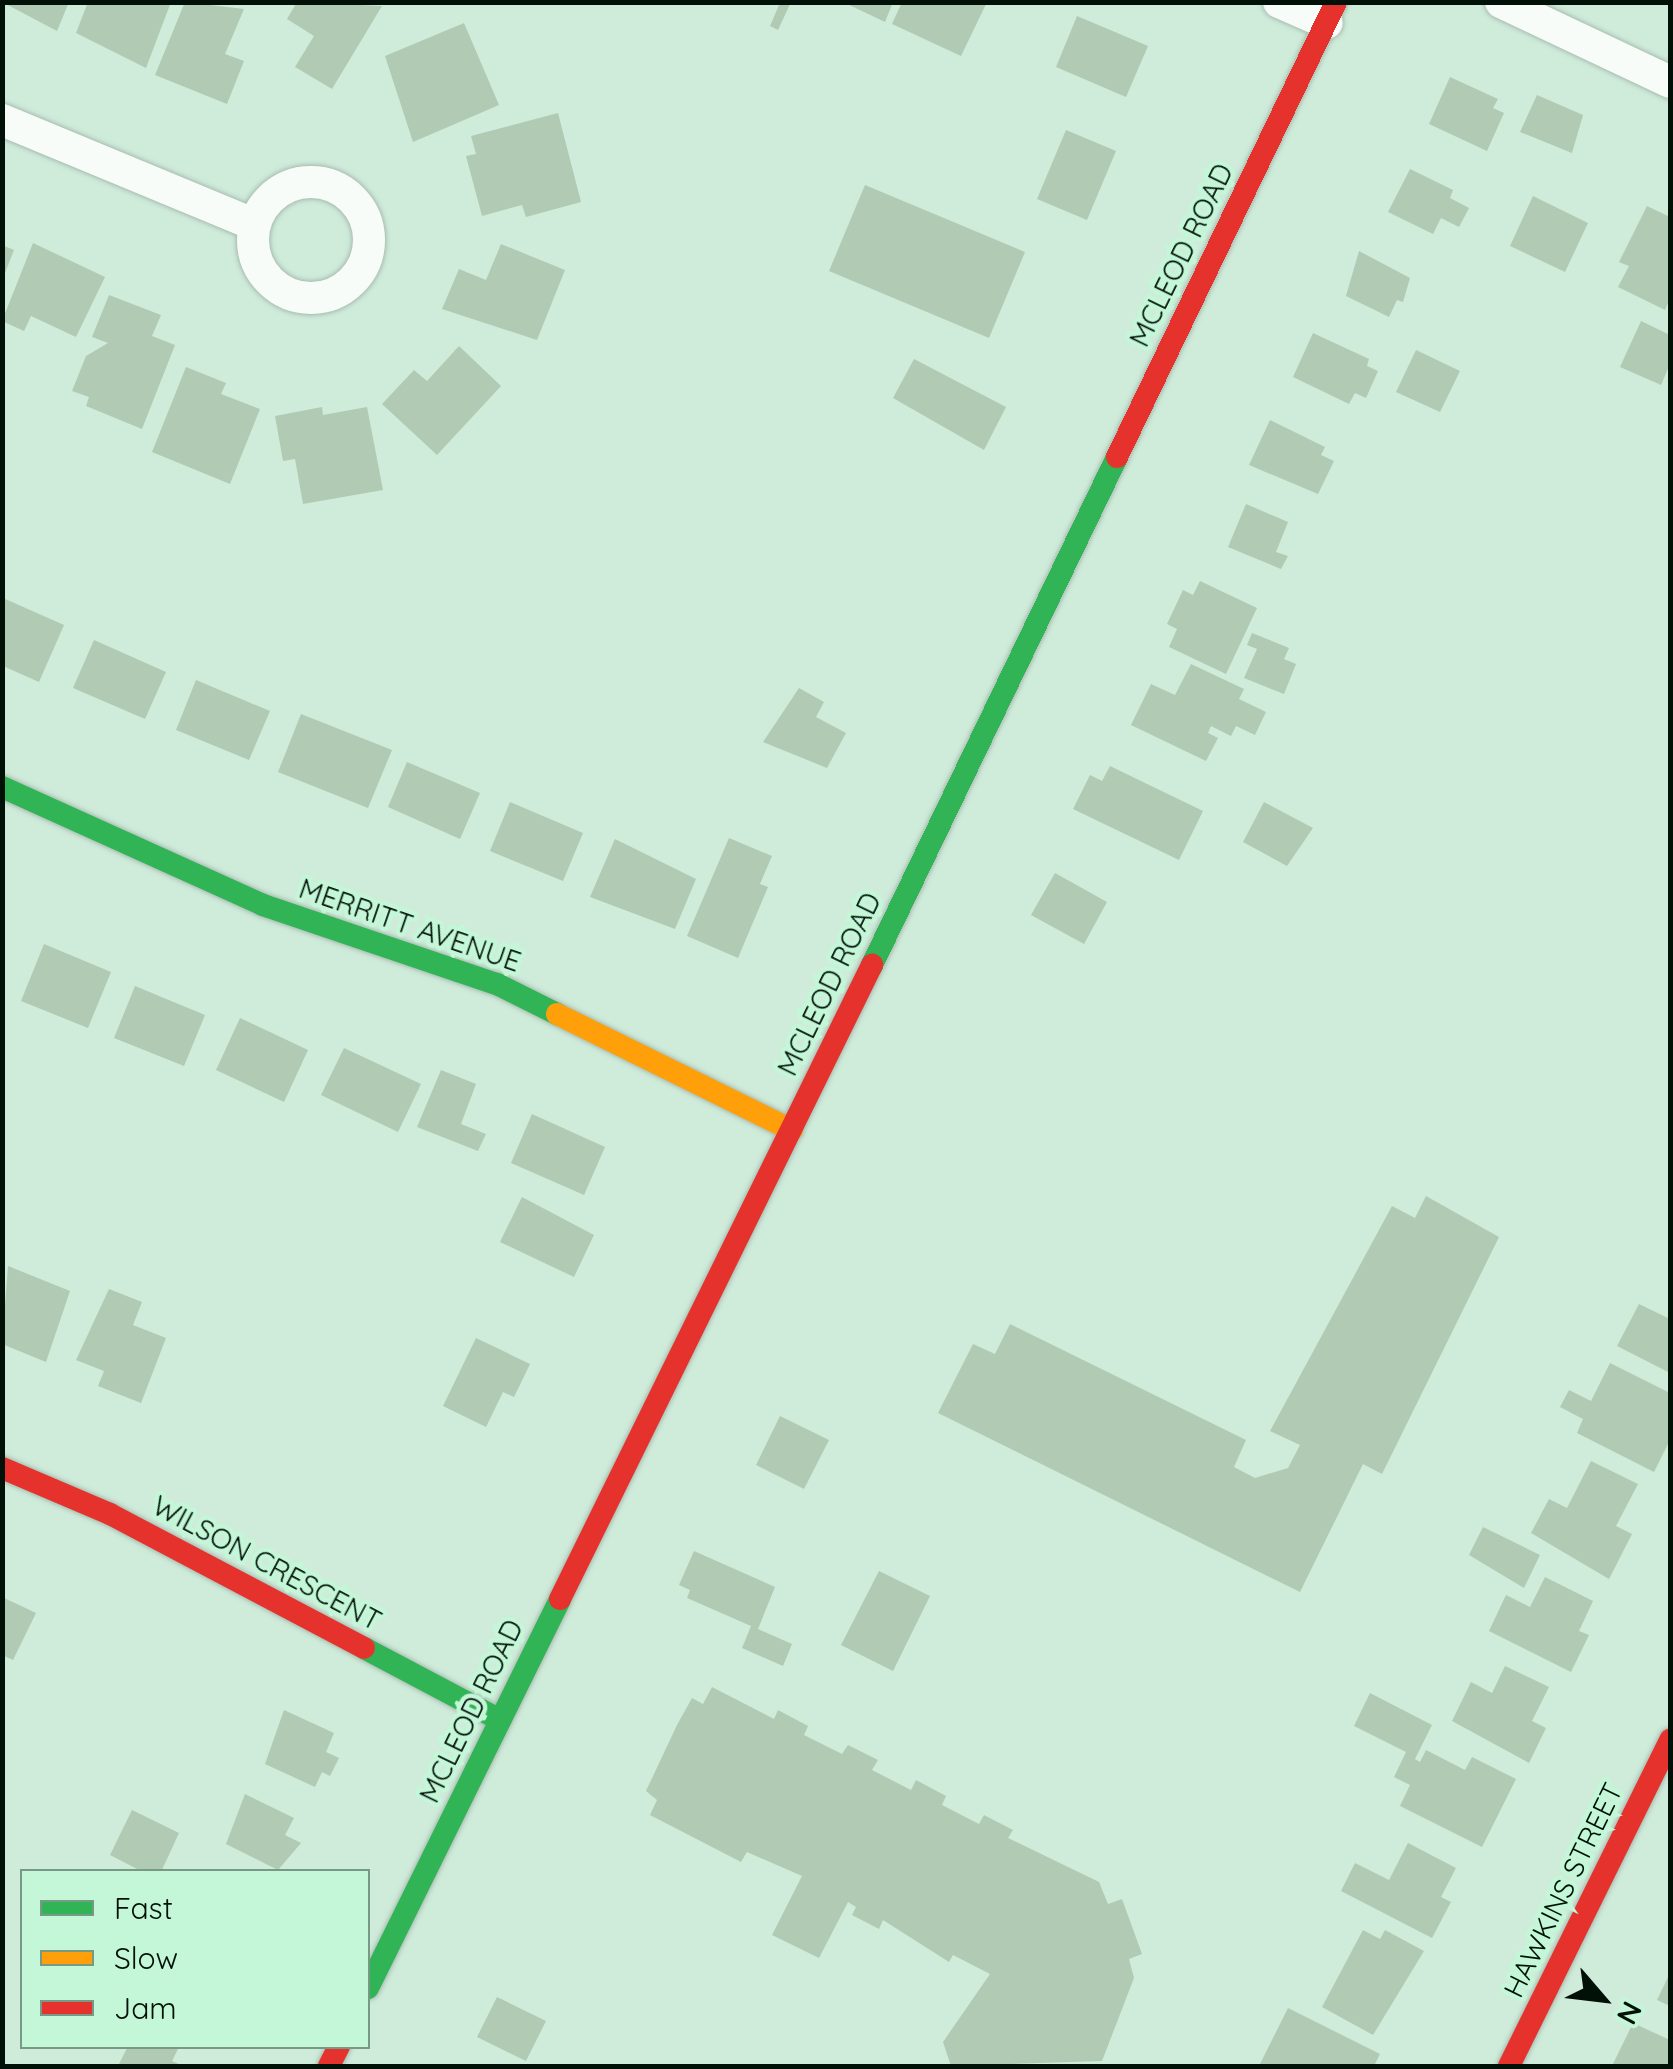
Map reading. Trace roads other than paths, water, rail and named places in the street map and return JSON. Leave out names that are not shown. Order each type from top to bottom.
[{"type":"main road","name":"MCLEOD ROAD","points":[[370,1984],[792,1130],[1332,13]]},
{"type":"main road","name":"MERRITT AVENUE","points":[[2,787],[263,906],[496,984],[792,1130]]},
{"type":"main road","name":"WILSON CRESCENT","points":[[2,1468],[110,1514],[500,1720]]},
{"type":"main road","name":"HAWKINS STREET","points":[[1508,2066],[1670,1740]]},
{"type":"street","points":[[1279,2],[1332,13]]},
{"type":"street","points":[[1501,2],[1670,82]]},
{"type":"street","points":[[2,120],[253,224]]}]
